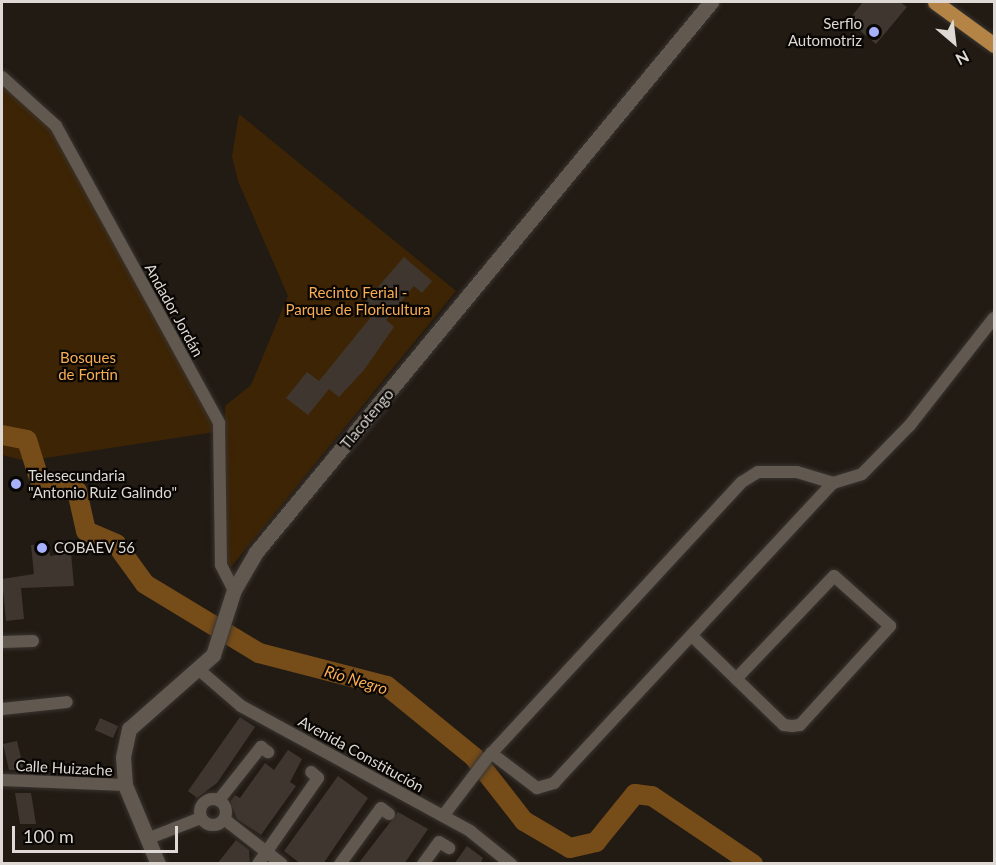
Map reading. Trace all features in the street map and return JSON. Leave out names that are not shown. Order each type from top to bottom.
[{"type":"main road","points":[[935,2],[994,45]]},
{"type":"street","name":"Tlacotengo","points":[[158,864],[125,786],[123,757],[129,729],[162,695],[198,669],[221,641],[228,621],[234,590],[255,552],[711,2]]},
{"type":"street","name":"Andador Jordán","points":[[2,77],[56,126],[219,423],[221,565],[234,590]]},
{"type":"street","points":[[490,755],[537,788],[554,783],[833,483],[862,474],[902,433],[994,318]]},
{"type":"street","points":[[443,816],[490,755],[742,482],[758,472],[797,472],[833,483]]},
{"type":"street","points":[[692,636],[736,679],[784,725],[800,725],[890,626],[834,576],[736,679]]},
{"type":"street","points":[[2,642],[33,641]]},
{"type":"street","name":"Avenida Constitución","points":[[198,669],[241,706],[492,844],[511,864]]},
{"type":"street","points":[[2,709],[67,702]]},
{"type":"street","points":[[201,818],[203,802],[219,800],[261,747],[268,752]]},
{"type":"street","points":[[258,864],[318,777],[311,772]]},
{"type":"street","name":"Calle Huizache","points":[[2,780],[125,786]]},
{"type":"street","points":[[219,800],[226,810],[224,819]]},
{"type":"street","points":[[340,864],[381,808],[388,814]]},
{"type":"street","points":[[147,839],[201,818]]},
{"type":"street","points":[[201,818],[212,825],[224,819]]},
{"type":"street","points":[[224,819],[282,864]]},
{"type":"street","points":[[423,864],[439,842],[449,848]]},
{"type":"green space","name":"Bosques de Fortín","points":[[2,81],[56,126],[221,431],[26,461],[2,455]]},
{"type":"green space","name":"Recinto Ferial - Parque de Floricultura","points":[[239,114],[456,291],[232,566],[226,564],[225,406],[251,385],[288,296],[238,181],[232,156]]},
{"type":"building","name":"Serflo Automotriz","points":[[863,2],[900,2],[907,7],[876,44],[848,21]]},
{"type":"building","points":[[404,257],[432,281],[422,293],[414,286],[386,320],[394,327],[364,370],[339,397],[329,389],[308,415],[286,398],[307,372],[319,381],[375,312],[364,303]]},
{"type":"building","points":[[49,543],[50,556],[71,553],[74,586],[21,588],[24,619],[6,621],[2,579],[34,574],[31,545]]},
{"type":"building","points":[[240,717],[255,727],[217,783],[197,798],[188,791]]},
{"type":"building","points":[[100,718],[118,726],[113,738],[95,730]]},
{"type":"building","points":[[17,741],[24,770],[9,770],[3,744]]},
{"type":"building","points":[[288,750],[302,759],[290,782],[296,786],[261,835],[237,819],[230,802],[235,795],[240,798],[265,763],[274,770]]},
{"type":"building","points":[[338,776],[368,798],[323,864],[301,864],[284,851]]},
{"type":"building","points":[[15,793],[31,793],[36,824],[20,824]]},
{"type":"building","points":[[398,812],[428,829],[404,864],[358,864]]},
{"type":"building","points":[[236,840],[249,850],[250,864],[217,864]]},
{"type":"building","points":[[467,846],[483,858],[480,864],[454,864]]},
{"type":"waterway","name":"Río Negro","points":[[2,435],[27,440],[42,488],[77,491],[86,531],[116,544],[145,584],[259,653],[387,686],[474,757],[524,821],[570,848],[596,842],[635,794],[652,796],[753,864]]},
{"type":"place","name":"Serflo Automotriz","points":[[874,32]]},
{"type":"place","name":"Telesecundaria \"Antonio Ruiz Galindo\"","points":[[16,484]]},
{"type":"place","name":"COBAEV 56","points":[[42,548]]}]
